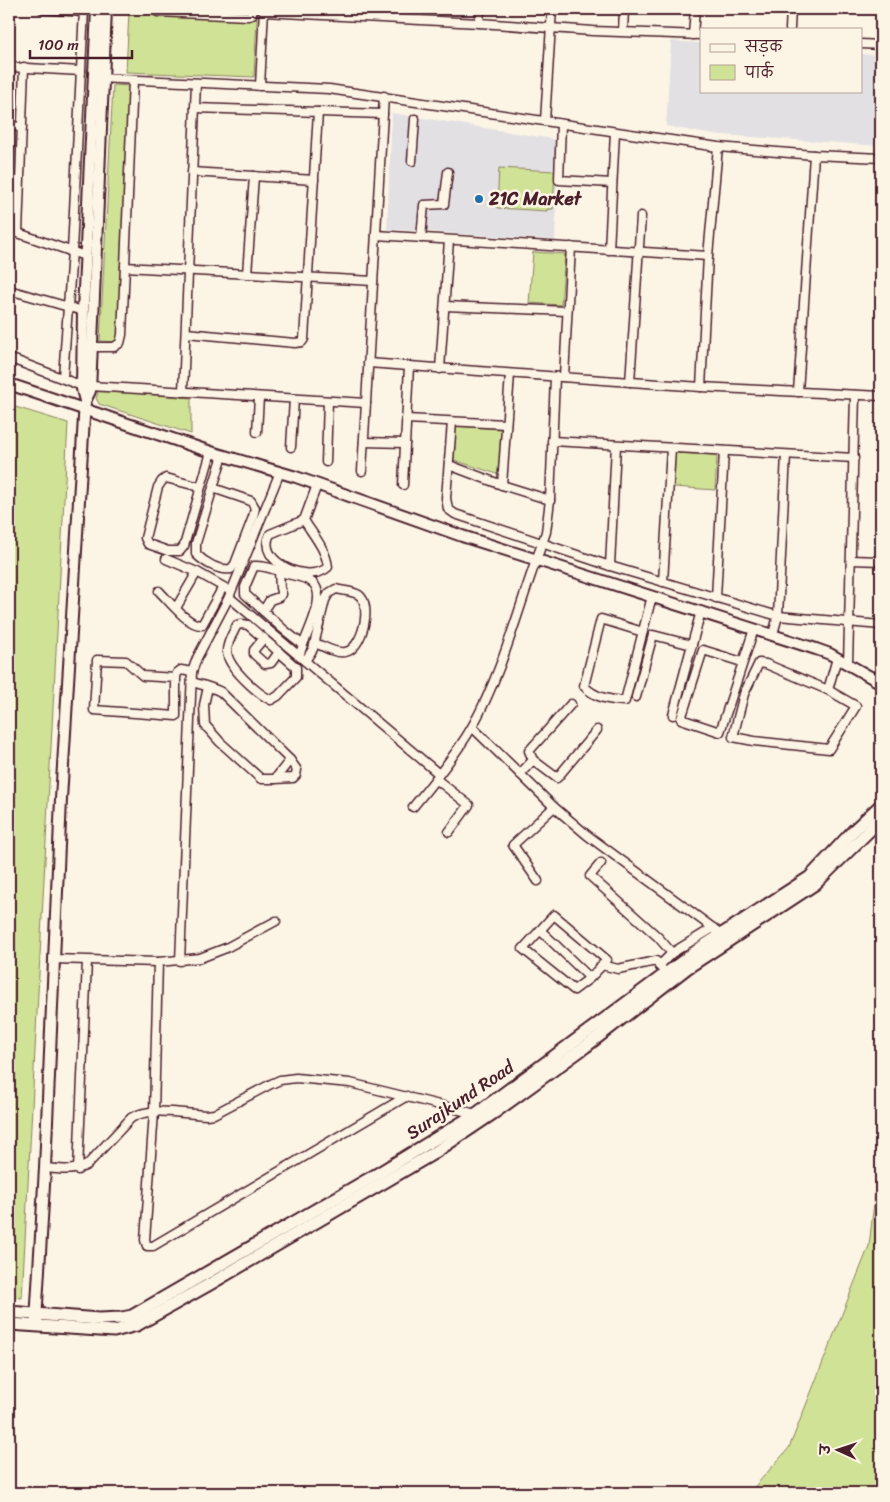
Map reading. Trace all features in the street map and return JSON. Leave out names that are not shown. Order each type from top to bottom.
[{"type":"main road","name":"Surajkund Road","points":[[9,1324],[36,1320],[113,1319],[132,1316],[379,1173],[476,1114],[662,970],[717,931],[816,872],[853,831],[881,804]]},
{"type":"main road","name":"Surajkund Road","points":[[9,1312],[36,1320],[114,1331],[137,1325],[210,1284],[434,1153],[495,1112],[585,1047],[687,968],[815,884],[881,819]]},
{"type":"street","points":[[42,9],[84,10],[69,308],[63,377]]},
{"type":"street","points":[[86,386],[92,347],[99,78],[97,9]]},
{"type":"street","points":[[36,1320],[45,1168],[53,959],[84,405],[90,391],[86,386],[83,311],[92,122],[99,78],[106,9]]},
{"type":"street","points":[[154,9],[158,12],[227,12],[250,16],[253,9]]},
{"type":"street","points":[[479,23],[480,9]]},
{"type":"street","points":[[545,121],[552,9]]},
{"type":"street","points":[[623,31],[624,9]]},
{"type":"street","points":[[260,86],[264,10],[697,35],[695,9]]},
{"type":"street","points":[[790,28],[791,9]]},
{"type":"street","points":[[862,44],[881,45]]},
{"type":"street","points":[[9,66],[81,71]]},
{"type":"street","points":[[18,233],[24,67]]},
{"type":"street","points":[[99,78],[329,89],[718,147],[814,155],[881,158]]},
{"type":"street","points":[[92,347],[114,347],[120,343],[133,81]]},
{"type":"street","points":[[183,392],[196,83]]},
{"type":"street","points":[[362,471],[384,96]]},
{"type":"street","points":[[195,108],[383,114]]},
{"type":"street","points":[[186,333],[295,343],[302,342],[305,336],[318,112]]},
{"type":"street","points":[[412,161],[415,119]]},
{"type":"street","points":[[79,122],[92,122]]},
{"type":"street","points":[[560,124],[558,180],[612,184]]},
{"type":"street","points":[[9,126],[22,127]]},
{"type":"street","points":[[609,250],[615,132]]},
{"type":"street","points":[[701,387],[708,256],[718,147]]},
{"type":"street","points":[[798,392],[814,155]]},
{"type":"street","points":[[192,172],[314,180]]},
{"type":"street","points":[[421,238],[424,205],[444,204],[448,172]]},
{"type":"street","points":[[247,274],[254,176]]},
{"type":"street","points":[[76,184],[89,186]]},
{"type":"street","points":[[630,382],[641,216]]},
{"type":"street","points":[[9,230],[85,256]]},
{"type":"street","points":[[376,235],[708,256]]},
{"type":"street","points":[[440,369],[449,240]]},
{"type":"street","points":[[564,377],[571,247]]},
{"type":"street","points":[[125,267],[373,281]]},
{"type":"street","points":[[9,290],[83,311]]},
{"type":"street","points":[[445,306],[567,311]]},
{"type":"street","points":[[9,358],[86,386],[366,403]]},
{"type":"street","points":[[368,364],[701,387],[881,396]]},
{"type":"street","points":[[403,485],[409,366]]},
{"type":"street","points":[[502,485],[510,374]]},
{"type":"street","points":[[413,807],[472,727],[494,680],[546,532],[550,500],[555,377]]},
{"type":"street","points":[[9,384],[84,405],[211,452],[280,472],[536,560],[773,634],[837,658],[881,682]]},
{"type":"street","points":[[848,664],[855,395]]},
{"type":"street","points":[[257,432],[259,397]]},
{"type":"street","points":[[291,447],[294,399]]},
{"type":"street","points":[[326,462],[328,401]]},
{"type":"street","points":[[406,419],[506,424]]},
{"type":"street","points":[[452,422],[446,498],[448,509],[455,514],[610,566],[778,616],[881,625]]},
{"type":"street","points":[[364,442],[405,443]]},
{"type":"street","points":[[552,442],[854,458]]},
{"type":"street","points":[[610,566],[616,445]]},
{"type":"street","points":[[663,582],[671,448]]},
{"type":"street","points":[[716,598],[724,451]]},
{"type":"street","points":[[200,487],[166,478],[162,481],[158,487],[145,538],[148,544],[168,551],[180,552],[184,546],[211,452]]},
{"type":"street","points":[[213,488],[251,500],[255,508],[235,564],[231,569],[224,570],[202,560],[196,554],[196,543],[223,455]]},
{"type":"street","points":[[773,634],[778,616],[786,455]]},
{"type":"street","points":[[449,465],[502,485],[550,500]]},
{"type":"street","points":[[180,961],[192,672],[197,658],[230,594],[280,472]]},
{"type":"street","points":[[304,520],[324,550],[328,561],[328,567],[325,570],[308,575],[280,565],[272,556],[267,546],[267,540],[270,534],[304,520],[318,485]]},
{"type":"street","points":[[166,559],[197,572],[223,588],[276,637],[469,805],[449,832]]},
{"type":"street","points":[[851,560],[881,562]]},
{"type":"street","points":[[302,659],[303,645],[318,605],[316,589],[313,583],[279,571],[254,566],[245,587],[245,594],[303,645]]},
{"type":"street","points":[[263,611],[270,600],[279,598],[282,594],[279,571]]},
{"type":"street","points":[[176,608],[197,572]]},
{"type":"street","points":[[159,591],[195,626],[202,625],[223,588]]},
{"type":"street","points":[[302,659],[313,649],[325,600],[329,593],[336,589],[359,595],[363,601],[365,611],[360,639],[348,652],[342,653],[315,644]]},
{"type":"street","points":[[643,632],[601,620],[584,686],[590,693],[608,699],[625,701],[633,668],[643,632],[652,596]]},
{"type":"street","points":[[673,715],[701,611]]},
{"type":"street","points":[[248,624],[264,638],[296,667],[296,677],[278,696],[271,700],[261,695],[233,666],[227,650],[232,633],[237,625],[248,624]]},
{"type":"street","points":[[742,662],[704,650],[681,719],[720,732],[754,629]]},
{"type":"street","points":[[636,697],[653,636],[692,645]]},
{"type":"street","points":[[271,644],[276,637]]},
{"type":"street","points":[[264,638],[254,650],[254,654],[259,660],[265,664],[271,663],[279,652]]},
{"type":"street","points":[[828,690],[837,658]]},
{"type":"street","points":[[176,678],[143,676],[126,661],[97,660],[94,710],[176,716],[177,674],[181,670],[192,672]]},
{"type":"street","points":[[759,663],[766,664],[828,690],[856,706],[829,749],[733,737],[744,694],[759,663]]},
{"type":"street","points":[[625,665],[633,668]]},
{"type":"street","points":[[192,682],[208,687],[221,692],[290,760],[297,770],[293,778],[261,779],[220,742],[205,725],[204,705],[208,687]]},
{"type":"street","points":[[571,704],[529,751],[533,760],[557,778],[597,730]]},
{"type":"street","points":[[472,727],[554,807],[587,834],[717,931],[672,953],[662,970],[656,961],[618,968],[602,965]]},
{"type":"street","points":[[275,780],[290,760]]},
{"type":"street","points":[[520,774],[533,760]]},
{"type":"street","points":[[538,880],[513,845],[554,807]]},
{"type":"street","points":[[601,864],[590,876],[658,937],[672,953]]},
{"type":"street","points":[[554,915],[607,960],[590,978],[574,990],[522,949],[540,930],[554,915]]},
{"type":"street","points":[[53,959],[158,962],[200,958],[226,948],[276,921]]},
{"type":"street","points":[[540,930],[590,978]]},
{"type":"street","points":[[78,1170],[87,961]]},
{"type":"street","points":[[158,962],[154,1112],[145,1240],[146,1244],[150,1247],[407,1096]]},
{"type":"street","points":[[45,1168],[78,1170],[91,1162],[131,1118],[143,1112],[214,1114],[280,1080],[296,1078],[350,1083],[476,1114]]},
{"type":"shaded area","points":[[671,41],[700,43],[700,92],[862,92],[862,54],[881,55],[881,146],[708,134],[666,126]]},
{"type":"shaded area","points":[[392,113],[559,140],[555,240],[387,229]]},
{"type":"green space","points":[[129,12],[257,18],[254,77],[126,72]]},
{"type":"green space","points":[[113,85],[131,86],[118,342],[100,341]]},
{"type":"green space","points":[[499,168],[555,171],[553,209],[547,209],[547,211],[497,208]]},
{"type":"green space","points":[[533,252],[565,254],[561,305],[529,303]]},
{"type":"green space","points":[[99,390],[191,398],[191,434],[99,404],[96,398]]},
{"type":"green space","points":[[9,405],[68,423],[22,1298],[9,1297]]},
{"type":"green space","points":[[456,426],[502,429],[500,475],[454,460]]},
{"type":"green space","points":[[675,453],[717,455],[715,490],[674,487]]},
{"type":"green space","points":[[878,1169],[881,1170],[881,1493],[749,1493],[789,1448],[869,1246]]},
{"type":"place","name":"21C Market","points":[[479,199]]}]
